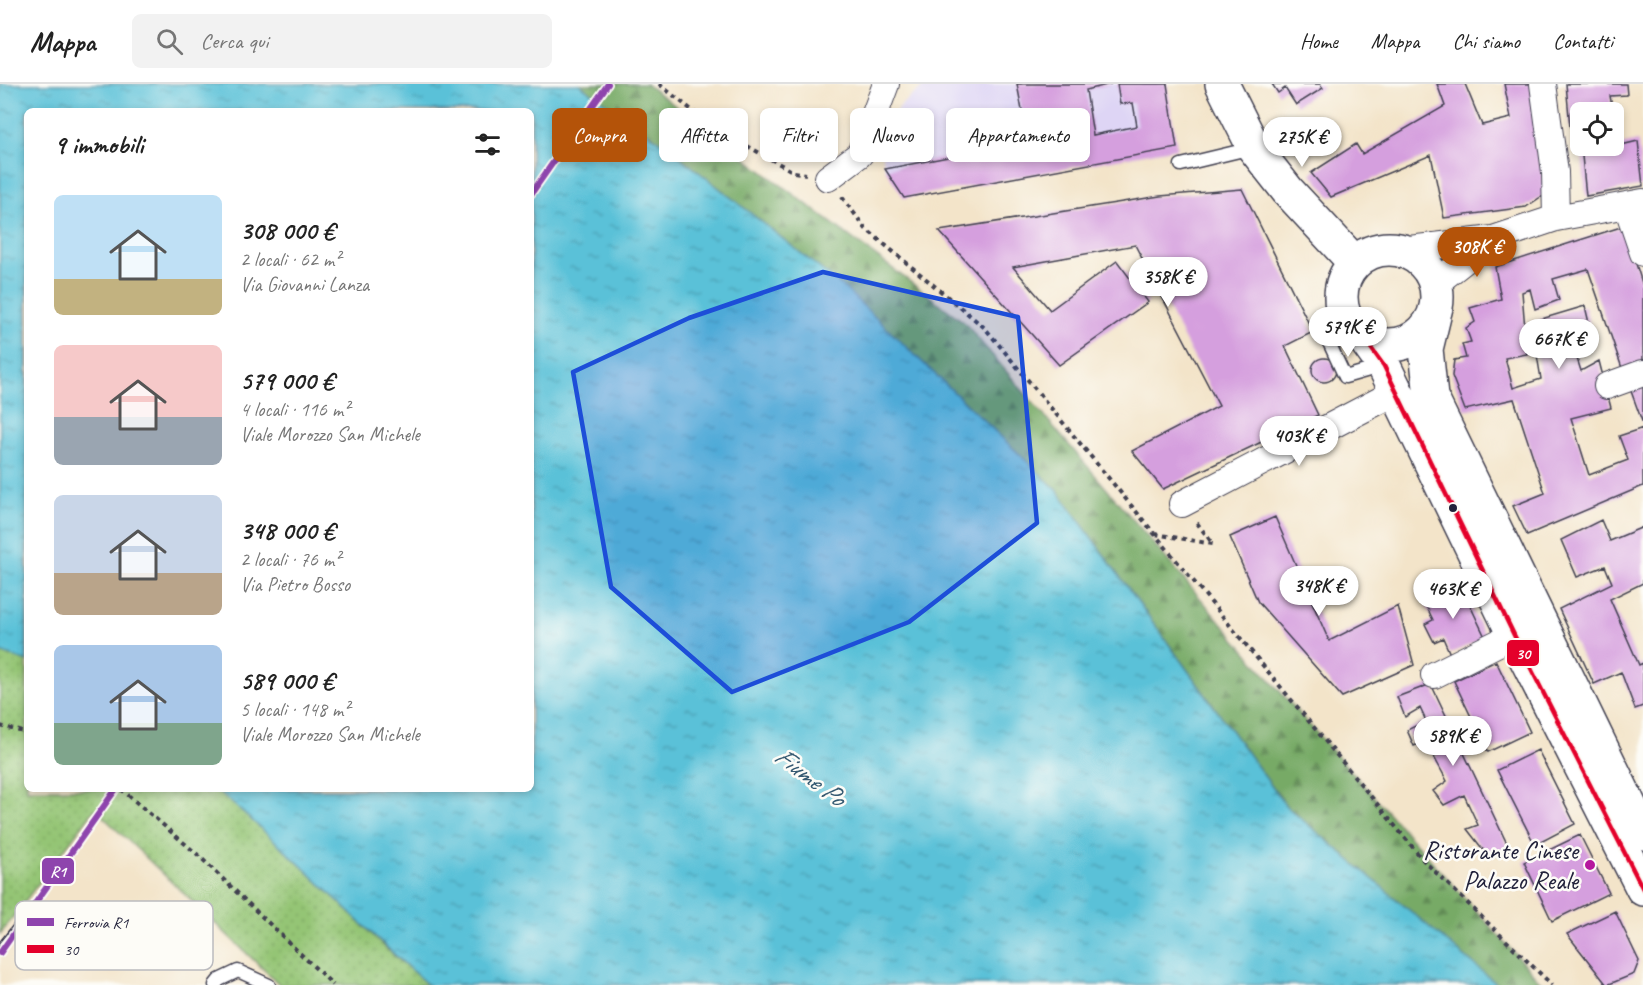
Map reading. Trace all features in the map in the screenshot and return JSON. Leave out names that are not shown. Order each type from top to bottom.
[{"type":"main road","points":[[1223,85],[1254,148],[1288,191],[1355,263]]},
{"type":"main road","points":[[1643,833],[1431,397],[1426,349],[1438,300],[1436,283],[1428,268],[1416,257],[1401,250],[1384,249],[1368,253],[1355,263],[1342,287],[1354,326],[1390,379],[1514,635],[1643,889]]},
{"type":"main road","points":[[1354,326],[1379,344],[1395,345],[1411,340],[1425,330],[1434,316]]},
{"type":"street","points":[[828,178],[860,154],[886,84]]},
{"type":"street","points":[[1544,84],[1555,172],[1556,218]]},
{"type":"street","points":[[1401,250],[1492,239],[1556,218],[1635,204],[1643,254]]},
{"type":"street","points":[[1436,283],[1492,239]]},
{"type":"street","points":[[1607,386],[1643,373]]},
{"type":"street","points":[[1182,504],[1390,379]]},
{"type":"street","points":[[1434,675],[1514,635]]},
{"type":"lane","points":[[1181,165],[1254,148]]},
{"type":"lane","points":[[215,985],[219,980],[238,971],[269,985]]},
{"type":"path","points":[[659,84],[713,127],[794,172],[828,178],[866,229],[985,328],[1424,861],[1552,985]]},
{"type":"path","points":[[1154,534],[1213,544],[1182,504]]},
{"type":"path","points":[[0,726],[24,732]]},
{"type":"path","points":[[125,792],[197,854],[333,985]]},
{"type":"highlighted area","points":[[823,272],[1018,317],[1037,523],[909,622],[732,692],[611,587],[573,372],[689,318]]},
{"type":"shaded area","points":[[926,84],[1167,84],[1177,148],[904,198],[885,169],[883,162],[934,162],[934,108],[899,108]]},
{"type":"green space","points":[[0,84],[24,108],[24,792],[220,792],[270,833],[388,950],[428,985],[280,985],[213,921],[213,901],[192,901],[95,809],[25,901],[15,901],[15,914],[0,934]]},
{"type":"green space","points":[[579,84],[646,84],[678,108],[659,108],[659,141],[647,132],[647,108],[613,108]]},
{"type":"green space","points":[[748,160],[964,322],[1296,710],[1543,985],[1498,985],[1286,806],[1057,490],[842,286],[686,162]]},
{"type":"water","name":"Fiume Po","points":[[0,84],[579,84],[613,108],[552,108],[552,162],[647,162],[647,132],[659,141],[659,162],[686,162],[842,286],[1057,490],[1286,806],[1498,985],[428,985],[374,936],[270,836],[219,792],[534,792],[534,108],[24,108],[24,661],[0,652]]},
{"type":"building","points":[[1017,84],[1111,84],[1086,90],[1089,108],[1022,108]]},
{"type":"building","points":[[1117,84],[1167,84],[1177,148],[904,198],[885,169],[934,162],[934,160],[946,157],[946,162],[1090,162],[1090,116],[1093,135],[1137,126],[1133,103],[1120,104]]},
{"type":"building","points":[[1272,84],[1320,84],[1323,88],[1296,105],[1285,88],[1278,93]]},
{"type":"building","points":[[1437,84],[1465,84],[1482,125],[1511,118],[1504,84],[1532,84],[1545,194],[1526,207],[1444,218],[1431,155],[1331,197],[1311,173],[1356,144],[1362,154],[1445,106]]},
{"type":"building","points":[[1566,84],[1626,84],[1627,95],[1610,96],[1611,102],[1570,102],[1570,127]]},
{"type":"building","points":[[1638,141],[1643,186],[1586,196],[1582,156],[1624,156],[1624,144]]},
{"type":"building","points":[[1242,189],[1313,332],[1285,346],[1318,415],[1163,489],[1132,451],[1219,406],[1135,245],[1013,267],[1050,310],[1117,261],[1148,302],[1059,365],[939,231],[1160,196]]},
{"type":"building","points":[[1624,226],[1643,286],[1643,365],[1623,371],[1588,269],[1553,279],[1559,300],[1535,309],[1530,289],[1522,292],[1527,354],[1505,358],[1513,388],[1541,379],[1536,349],[1543,347],[1538,320],[1585,306],[1593,340],[1573,346],[1581,371],[1599,361],[1611,408],[1571,418],[1589,475],[1628,460],[1619,436],[1643,428],[1643,486],[1527,535],[1513,506],[1545,493],[1514,399],[1465,410],[1452,376],[1454,360],[1466,358],[1462,344],[1471,342],[1466,328],[1475,322],[1470,308],[1501,299],[1495,267]]},
{"type":"building","points":[[1319,358],[1329,358],[1336,365],[1336,375],[1329,382],[1319,382],[1312,375],[1312,365]]},
{"type":"building","points":[[1643,378],[1643,424],[1628,383]]},
{"type":"building","points":[[1275,517],[1329,641],[1398,606],[1414,665],[1342,697],[1258,602],[1230,537]]},
{"type":"building","points":[[1601,520],[1610,541],[1643,527],[1643,583],[1610,599],[1639,665],[1643,663],[1643,706],[1635,709],[1621,672],[1594,684],[1559,609],[1612,583],[1605,566],[1577,577],[1561,540]]},
{"type":"building","points":[[1460,584],[1485,637],[1450,654],[1443,638],[1434,642],[1425,624],[1433,620],[1424,601]]},
{"type":"building","points":[[1496,661],[1530,732],[1488,752],[1454,681]]},
{"type":"building","points":[[1431,684],[1510,850],[1488,856],[1467,829],[1478,825],[1464,795],[1444,805],[1433,791],[1447,781],[1434,757],[1438,754],[1432,738],[1414,746],[1407,730],[1426,721],[1420,708],[1405,717],[1397,697]]},
{"type":"building","points":[[1538,750],[1575,824],[1535,845],[1497,770]]},
{"type":"building","points":[[1580,835],[1609,893],[1552,921],[1524,862]]},
{"type":"building","points":[[1615,911],[1639,961],[1634,974],[1607,985],[1567,934]]},
{"type":"railway","points":[[36,901],[39,897]]},
{"type":"railway","points":[[0,946],[15,927]]},
{"type":"rail line","name":"R1","points":[[534,190],[608,84]]},
{"type":"rail line","name":"R1","points":[[37,901],[114,792]]},
{"type":"rail line","name":"R1","points":[[0,953],[15,932]]},
{"type":"transit line","name":"30","points":[[1363,337],[1384,366],[1514,635],[1643,889]]},
{"type":"place","name":"Ristorante Cinese Palazzo Reale","points":[[1590,865]]}]
